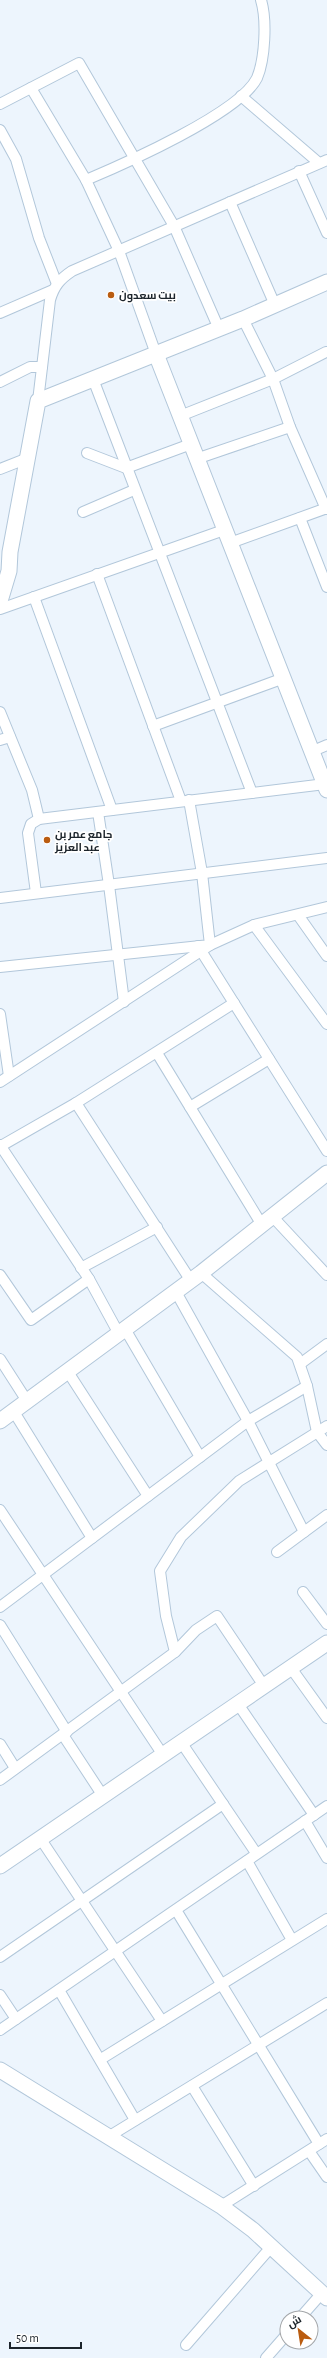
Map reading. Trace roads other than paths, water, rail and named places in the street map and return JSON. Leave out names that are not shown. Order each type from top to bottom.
[{"type":"street","points":[[86,180],[135,159],[184,133],[241,96],[256,78],[261,58],[264,31],[264,11],[261,0]]},
{"type":"street","points":[[0,104],[79,63],[174,226],[219,329]]},
{"type":"street","points":[[31,88],[86,180],[119,251],[196,459],[326,787],[252,793],[39,819],[31,824],[28,833],[36,893]]},
{"type":"street","points":[[241,96],[323,162]]},
{"type":"street","points":[[0,130],[16,159],[55,287],[38,401],[10,552],[9,571],[0,602]]},
{"type":"street","points":[[0,312],[55,287],[72,271],[299,171],[323,162]]},
{"type":"street","points":[[299,171],[326,227]]},
{"type":"street","points":[[230,202],[275,305]]},
{"type":"street","points":[[38,401],[219,329],[327,282]]},
{"type":"street","points":[[0,609],[97,574],[159,554],[300,518],[326,509],[290,427],[273,379],[243,319]]},
{"type":"street","points":[[180,416],[273,379],[326,352]]},
{"type":"street","points":[[0,382],[30,367],[42,367]]},
{"type":"street","points":[[93,379],[134,490],[252,793]]},
{"type":"street","points":[[196,459],[290,427]]},
{"type":"street","points":[[87,453],[126,468],[191,444]]},
{"type":"street","points":[[0,469],[28,458]]},
{"type":"street","points":[[83,512],[134,490]]},
{"type":"street","points":[[300,518],[327,587]]},
{"type":"street","points":[[97,574],[153,726],[185,801],[202,873],[210,945]]},
{"type":"street","points":[[34,597],[112,810]]},
{"type":"street","points":[[153,726],[284,678]]},
{"type":"street","points":[[0,712],[32,790],[39,819]]},
{"type":"street","points":[[0,740],[10,737]]},
{"type":"street","points":[[313,751],[327,745]]},
{"type":"street","points":[[98,812],[124,1002]]},
{"type":"street","points":[[0,898],[327,858]]},
{"type":"street","points":[[0,967],[199,948],[210,945],[254,925],[327,907]]},
{"type":"street","points":[[298,915],[327,956]]},
{"type":"street","points":[[254,925],[327,1024]]},
{"type":"street","points":[[0,1082],[124,1002],[199,948]]},
{"type":"street","points":[[199,948],[327,1151]]},
{"type":"street","points":[[200,1457],[89,1279],[0,1146],[76,1104],[234,1003]]},
{"type":"street","points":[[0,1014],[9,1076]]},
{"type":"street","points":[[157,1053],[190,1107],[267,1221],[327,1275]]},
{"type":"street","points":[[190,1107],[269,1059]]},
{"type":"street","points":[[76,1104],[157,1227],[196,1277],[297,1357],[307,1386],[318,1432],[327,1445]]},
{"type":"street","points":[[0,1422],[196,1277],[327,1173]]},
{"type":"street","points":[[81,1268],[157,1227]]},
{"type":"street","points":[[0,1275],[31,1320],[89,1279]]},
{"type":"street","points":[[176,1292],[248,1421],[304,1532]]},
{"type":"street","points":[[300,1364],[327,1344]]},
{"type":"street","points":[[0,1359],[27,1401]]},
{"type":"street","points":[[68,1372],[148,1496]]},
{"type":"street","points":[[0,1607],[248,1421],[307,1386]]},
{"type":"street","points":[[14,1412],[92,1538]]},
{"type":"street","points":[[175,1652],[166,1616],[160,1571],[181,1537],[239,1481],[327,1426]]},
{"type":"street","points":[[0,1510],[163,1755]]},
{"type":"street","points":[[277,1552],[327,1515]]},
{"type":"street","points":[[303,1592],[327,1624]]},
{"type":"street","points":[[0,1780],[175,1652],[196,1630],[217,1616],[264,1686]]},
{"type":"street","points":[[0,1625],[103,1796]]},
{"type":"street","points":[[0,1866],[327,1643]]},
{"type":"street","points":[[291,1668],[327,1718]]},
{"type":"street","points":[[238,1704],[314,1815]]},
{"type":"street","points":[[181,1742],[256,1853]]},
{"type":"street","points":[[0,1744],[15,1768]]},
{"type":"street","points":[[0,1957],[223,1804]]},
{"type":"street","points":[[0,2030],[247,1861],[256,1853],[327,1806]]},
{"type":"street","points":[[305,1821],[327,1858]]},
{"type":"street","points":[[40,1838],[162,2021]]},
{"type":"street","points":[[247,1861],[292,1940]]},
{"type":"street","points":[[176,1910],[323,2142],[221,2206]]},
{"type":"street","points":[[101,2059],[327,1919]]},
{"type":"street","points":[[59,1990],[101,2059],[135,2120]]},
{"type":"street","points":[[0,1995],[16,2019]]},
{"type":"street","points":[[108,2137],[327,2003]]},
{"type":"street","points":[[0,2070],[221,2206],[272,2246],[324,2296],[309,2310]]},
{"type":"street","points":[[192,2086],[254,2186]]},
{"type":"street","points":[[309,2151],[327,2177]]},
{"type":"street","points":[[186,2345],[272,2246]]},
{"type":"street","points":[[266,2358],[279,2343]]},
{"type":"place","name":"بيت سعدون","points":[[111,295]]},
{"type":"place","name":"جامع عمر بن عبد العزيز","points":[[47,840]]}]
